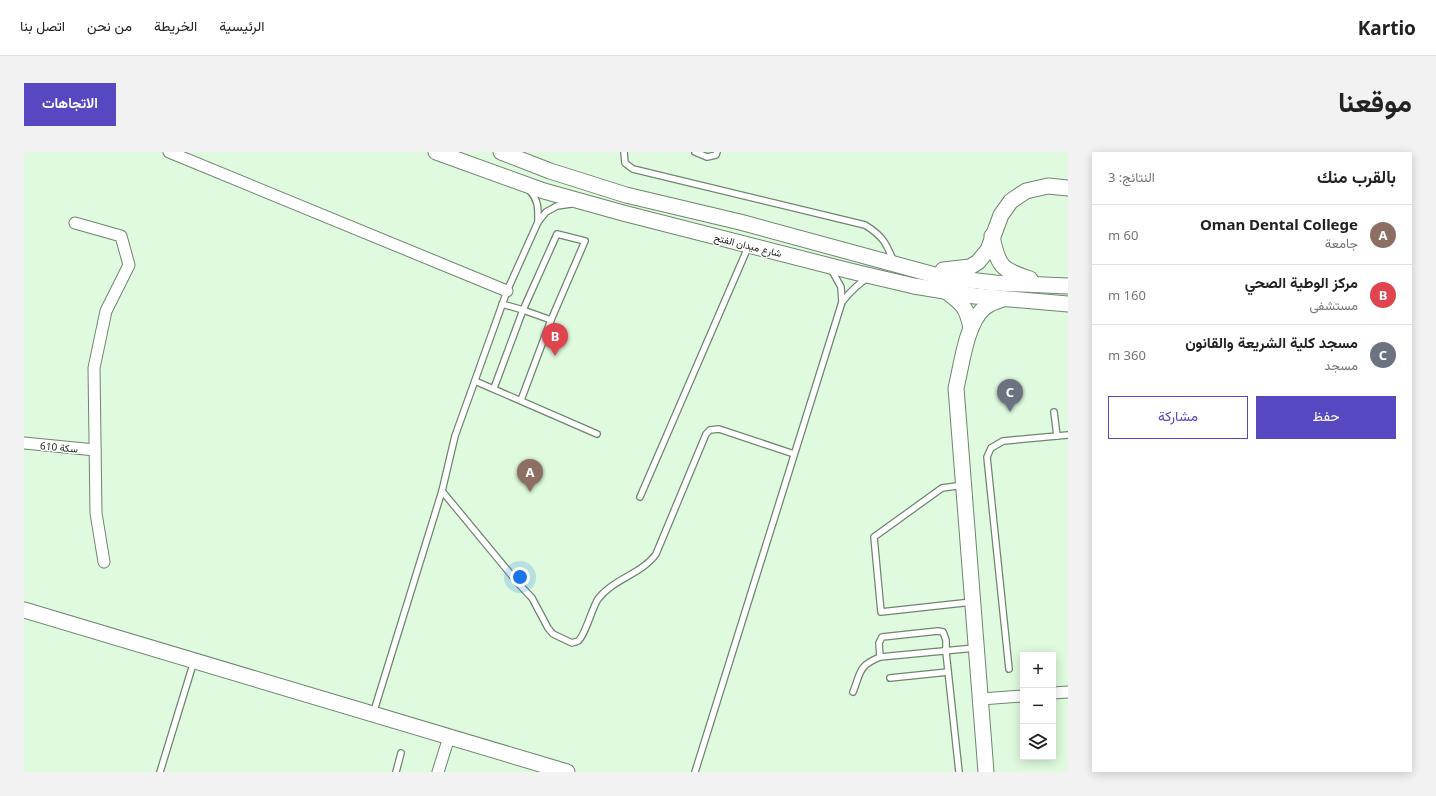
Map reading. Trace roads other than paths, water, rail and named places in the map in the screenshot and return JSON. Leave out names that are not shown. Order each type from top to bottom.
[{"type":"street","points":[[169,152],[507,291]]},
{"type":"street","name":"شارع ميدان الفتح","points":[[436,152],[544,191],[871,276],[914,286],[975,296],[1068,304]]},
{"type":"street","name":"شارع ميدان الفتح","points":[[501,152],[550,171],[626,195],[740,222],[942,277],[995,283],[1068,286]]},
{"type":"street","points":[[926,272],[970,267],[978,262],[988,250],[1001,215],[1012,201],[1026,191],[1048,186],[1068,188]]},
{"type":"street","points":[[75,223],[121,236],[129,265],[106,311],[94,368],[96,513],[104,562]]},
{"type":"street","points":[[992,236],[998,260],[1003,267],[1012,273],[1050,285]]},
{"type":"street","points":[[946,291],[957,299],[966,309],[971,328]]},
{"type":"street","points":[[986,772],[956,388],[971,328],[975,318],[985,307],[1003,298]]},
{"type":"street","name":"سكة 610","points":[[24,443],[95,450]]},
{"type":"street","points":[[24,610],[567,772]]},
{"type":"street","points":[[1056,693],[1068,692]]},
{"type":"street","points":[[981,699],[1020,696]]},
{"type":"street","points":[[438,772],[449,737]]},
{"type":"lane","points":[[624,152],[625,163],[633,168],[865,225],[876,232],[885,242],[895,264]]},
{"type":"lane","points":[[695,152],[707,157],[716,155],[717,152]]},
{"type":"lane","points":[[520,182],[530,190],[536,198],[538,222]]},
{"type":"lane","points":[[372,714],[442,491],[455,436],[507,291],[538,222],[546,212],[557,206],[589,203]]},
{"type":"lane","points":[[494,388],[523,310],[557,234],[585,241],[551,320],[521,400]]},
{"type":"lane","points":[[640,497],[749,245]]},
{"type":"lane","points":[[828,265],[841,287],[842,302]]},
{"type":"lane","points":[[695,772],[842,302],[861,281],[871,276]]},
{"type":"lane","points":[[1044,302],[1061,310],[1068,310]]},
{"type":"lane","points":[[502,304],[551,320]]},
{"type":"lane","points":[[475,381],[597,434]]},
{"type":"lane","points":[[1054,412],[1057,436]]},
{"type":"lane","points":[[442,491],[518,583],[527,591],[553,634],[572,643],[578,641],[597,600],[603,593],[651,560],[656,554],[706,434],[710,430],[719,429],[794,454]]},
{"type":"lane","points":[[1010,669],[987,456],[991,448],[1003,441],[1068,434]]},
{"type":"lane","points":[[964,485],[942,488],[874,537],[881,612],[973,602]]},
{"type":"lane","points":[[880,657],[879,643],[882,637],[938,631],[943,632],[946,640],[957,770]]},
{"type":"lane","points":[[853,692],[862,667],[880,657],[977,648]]},
{"type":"lane","points":[[160,772],[194,661]]},
{"type":"lane","points":[[890,678],[948,672]]},
{"type":"lane","points":[[396,772],[402,753]]},
{"type":"place","name":"مركز الوطية الصحي","points":[[555,356]]},
{"type":"place","name":"مسجد كلية الشريعة والقانون","points":[[1010,412]]},
{"type":"place","name":"Oman Dental College","points":[[530,492]]}]
